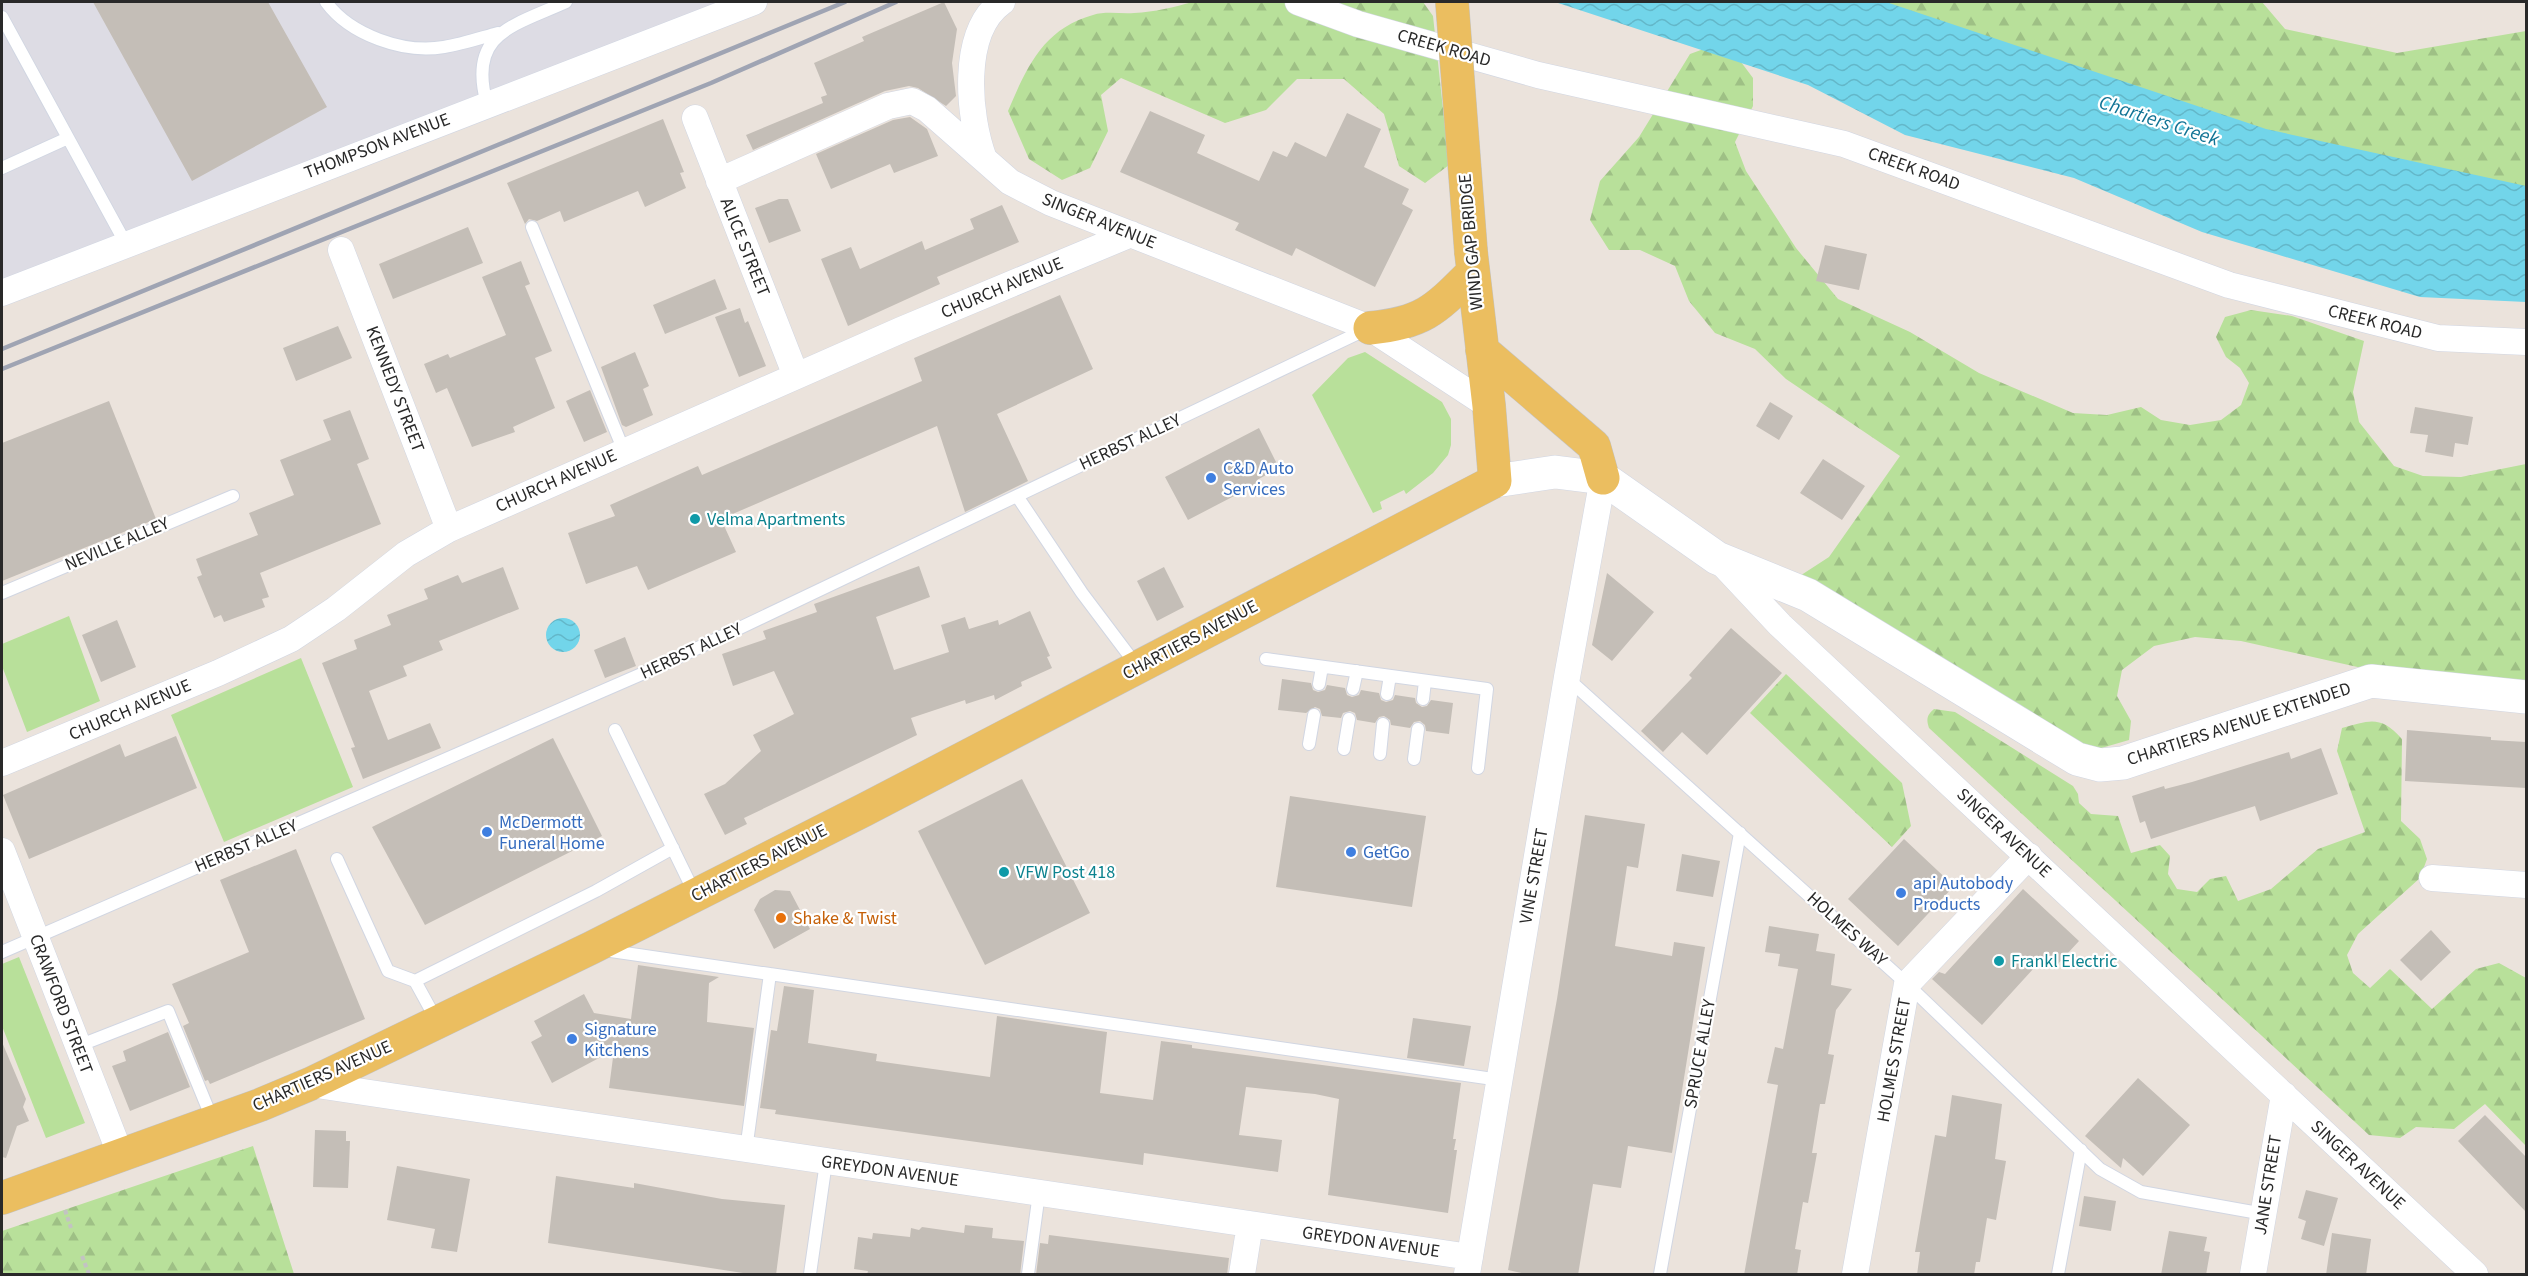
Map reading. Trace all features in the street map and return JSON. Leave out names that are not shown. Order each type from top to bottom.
[{"type":"main road","name":"WIND GAP BRIDGE","points":[[1452,2],[1472,262],[1489,406],[1495,481]]},
{"type":"main road","points":[[1370,328],[1398,325],[1419,319],[1441,305],[1472,262]]},
{"type":"main road","points":[[1482,350],[1594,446],[1603,478]]},
{"type":"main road","name":"CHARTIERS AVENUE","points":[[2,1198],[213,1122],[310,1084],[591,948],[1495,481]]},
{"type":"street","name":"THOMPSON AVENUE","points":[[2,293],[754,2]]},
{"type":"street","points":[[985,162],[975,136],[971,113],[972,78],[978,36],[987,16],[1002,2]]},
{"type":"street","name":"CREEK ROAD","points":[[1299,2],[1358,24],[1538,75],[1844,144],[2229,285],[2438,338],[2526,342]]},
{"type":"street","name":"SINGER AVENUE","points":[[719,181],[888,106],[912,101],[927,109],[1010,182],[1051,203],[1370,328],[1489,406]]},
{"type":"street","name":"ALICE STREET","points":[[695,118],[796,376]]},
{"type":"street","name":"CHURCH AVENUE","points":[[2,763],[218,673],[291,639],[336,609],[406,554],[449,529],[796,376],[1131,234]]},
{"type":"street","name":"KENNEDY STREET","points":[[341,250],[449,529]]},
{"type":"street","name":"SINGER AVENUE","points":[[1495,481],[1555,472],[1603,478],[1717,558],[1780,625],[2475,1275]]},
{"type":"street","name":"VINE STREET","points":[[1469,1266],[1567,677],[1603,478]]},
{"type":"street","name":"CHARTIERS AVENUE EXTENDED","points":[[1717,558],[1808,595],[2078,759],[2100,765],[2123,763],[2371,681],[2526,697]]},
{"type":"street","name":"CRAWFORD STREET","points":[[2,851],[121,1156]]},
{"type":"street","name":"HOLMES STREET","points":[[1855,1275],[1907,984],[2029,856]]},
{"type":"street","points":[[2432,878],[2526,885]]},
{"type":"street","name":"GREYDON AVENUE","points":[[310,1084],[1250,1224],[1469,1266]]},
{"type":"street","name":"JANE STREET","points":[[2253,1275],[2283,1095]]},
{"type":"street","points":[[1242,1275],[1250,1224]]},
{"type":"lane","points":[[327,2],[334,12],[367,34],[411,48],[442,48],[498,33],[566,2]]},
{"type":"lane","points":[[2,17],[126,244]]},
{"type":"lane","points":[[488,104],[480,80],[482,63],[498,33]]},
{"type":"lane","points":[[2,168],[68,138]]},
{"type":"lane","points":[[532,227],[624,451]]},
{"type":"lane","name":"HERBST ALLEY","points":[[2,952],[660,666],[1370,328]]},
{"type":"lane","name":"NEVILLE ALLEY","points":[[2,593],[233,496]]},
{"type":"lane","points":[[1017,496],[1082,593],[1138,667]]},
{"type":"lane","points":[[1266,659],[1487,689],[1478,768]]},
{"type":"lane","points":[[1319,684],[1322,667]]},
{"type":"lane","points":[[1353,689],[1357,671]]},
{"type":"lane","points":[[1387,694],[1390,676]]},
{"type":"lane","name":"HOLMES WAY","points":[[1567,677],[1907,984],[2100,1169],[2141,1192],[2264,1214]]},
{"type":"lane","points":[[1423,699],[1425,681]]},
{"type":"lane","points":[[1309,744],[1314,715]]},
{"type":"lane","points":[[1344,749],[1349,719]]},
{"type":"lane","points":[[1380,754],[1383,724]]},
{"type":"lane","points":[[1414,759],[1418,729]]},
{"type":"lane","points":[[615,730],[695,895]]},
{"type":"lane","name":"SPRUCE ALLEY","points":[[1660,1275],[1740,833]]},
{"type":"lane","points":[[415,981],[596,891],[673,848]]},
{"type":"lane","points":[[337,859],[388,971],[415,981],[437,1022]]},
{"type":"lane","points":[[591,948],[1500,1080]]},
{"type":"lane","points":[[746,1150],[770,974]]},
{"type":"lane","points":[[78,1046],[168,1011],[213,1122]]},
{"type":"lane","points":[[2058,1275],[2081,1150]]},
{"type":"lane","points":[[810,1275],[826,1162]]},
{"type":"lane","points":[[1028,1275],[1039,1192]]},
{"type":"path","points":[[65,1210],[71,1228]]},
{"type":"path","points":[[82,1256],[89,1274]]},
{"type":"shaded area","points":[[2,2],[754,2],[2,293]]},
{"type":"green space","points":[[1193,2],[1423,2],[1433,16],[1449,165],[1425,183],[1399,166],[1384,114],[1344,79],[1297,79],[1266,110],[1225,123],[1121,78],[1101,95],[1108,131],[1090,168],[1062,180],[1029,159],[1008,111],[1030,65],[1049,40],[1076,21],[1093,15],[1149,12]]},
{"type":"green space","points":[[1760,2],[2262,2],[2285,29],[2397,53],[2526,31],[2526,268]]},
{"type":"green space","points":[[1709,47],[1732,50],[1753,78],[1753,106],[1735,142],[1746,171],[1796,248],[1838,299],[1910,332],[1979,373],[2073,413],[2107,415],[2141,407],[2161,420],[2190,425],[2221,420],[2241,405],[2249,383],[2240,368],[2226,357],[2216,337],[2225,317],[2251,310],[2292,316],[2364,341],[2353,392],[2359,422],[2394,466],[2423,476],[2461,477],[2526,464],[2526,691],[2362,668],[2241,641],[2195,637],[2154,646],[2122,670],[2117,696],[2131,721],[2129,740],[2098,749],[2070,745],[1792,581],[1829,557],[1900,456],[1786,379],[1755,349],[1715,333],[1689,301],[1675,266],[1640,250],[1609,250],[1590,220],[1600,181],[1639,137],[1690,54]]},
{"type":"green space","points":[[1365,352],[1442,402],[1451,419],[1451,445],[1448,455],[1433,473],[1406,494],[1404,490],[1380,502],[1382,509],[1373,513],[1312,395],[1348,358]]},
{"type":"green space","points":[[69,616],[100,701],[27,732],[2,666],[2,644]]},
{"type":"green space","points":[[301,658],[353,787],[224,842],[171,715]]},
{"type":"green space","points":[[1786,674],[1902,783],[1911,826],[1892,847],[1750,713]]},
{"type":"green space","points":[[1934,709],[1955,712],[2073,786],[2078,794],[2079,803],[2091,814],[2118,816],[2131,853],[2160,845],[2170,856],[2168,874],[2177,889],[2197,892],[2210,879],[2226,876],[2238,901],[2271,889],[2318,849],[2365,832],[2337,751],[2342,728],[2375,721],[2395,731],[2402,739],[2401,821],[2420,839],[2427,859],[2420,878],[2358,934],[2347,955],[2353,973],[2370,988],[2390,969],[2432,1009],[2476,969],[2499,963],[2526,978],[2526,1146],[2485,1104],[2454,1129],[2416,1127],[2400,1138],[2369,1135],[1929,728],[1928,717]]},
{"type":"green space","points":[[19,957],[85,1123],[46,1138],[2,1026],[2,964]]},
{"type":"green space","points":[[253,1146],[294,1274],[2,1274],[2,1231]]},
{"type":"water","name":"Chartiers Creek","points":[[1555,2],[1886,2],[2266,129],[2526,186],[2526,302],[2420,297],[2202,232],[2074,178],[1905,135],[1808,85]]},
{"type":"water","points":[[563,618],[575,623],[580,635],[575,647],[563,652],[551,647],[546,635],[551,623]]},
{"type":"building","points":[[93,2],[268,2],[327,107],[192,181]]},
{"type":"building","points":[[944,2],[957,29],[952,63],[956,96],[946,106],[918,88],[909,86],[885,91],[753,150],[746,135],[823,103],[821,97],[827,95],[814,63],[864,41],[862,37]]},
{"type":"building","points":[[1150,111],[1205,135],[1197,153],[1259,181],[1273,151],[1287,157],[1295,142],[1326,157],[1347,113],[1381,129],[1364,167],[1409,189],[1402,204],[1413,210],[1375,287],[1296,248],[1292,256],[1235,230],[1239,223],[1120,172]]},
{"type":"building","points":[[910,117],[927,129],[938,156],[894,173],[890,164],[831,189],[816,154],[893,120]]},
{"type":"building","points":[[663,119],[684,172],[680,173],[686,188],[645,207],[638,191],[564,222],[560,211],[537,221],[529,219],[525,224],[507,183]]},
{"type":"building","points":[[779,199],[788,199],[801,231],[769,243],[755,208]]},
{"type":"building","points":[[1002,205],[1019,242],[937,277],[940,284],[848,326],[821,259],[851,247],[860,269],[922,241],[925,250],[974,229],[970,219]]},
{"type":"building","points":[[468,227],[483,263],[393,299],[379,264]]},
{"type":"building","points":[[1825,245],[1867,254],[1859,290],[1816,281]]},
{"type":"building","points":[[521,261],[530,284],[525,286],[552,351],[535,358],[555,408],[513,427],[515,432],[472,447],[447,388],[436,393],[424,364],[448,354],[450,358],[506,335],[482,277]]},
{"type":"building","points":[[715,279],[727,309],[665,334],[653,305]]},
{"type":"building","points":[[1060,295],[1093,369],[997,414],[1028,481],[965,512],[937,426],[721,519],[736,552],[648,590],[637,566],[586,584],[568,533],[615,516],[610,505],[698,466],[702,475],[922,381],[914,358]]},
{"type":"building","points":[[740,308],[745,323],[748,321],[766,366],[739,377],[715,317]]},
{"type":"building","points":[[338,326],[352,358],[296,381],[283,348]]},
{"type":"building","points":[[635,352],[649,386],[643,389],[653,415],[626,427],[622,425],[601,367]]},
{"type":"building","points":[[590,390],[607,432],[584,442],[566,401]]},
{"type":"building","points":[[109,401],[156,519],[2,581],[2,443]]},
{"type":"building","points":[[1770,402],[1793,416],[1779,440],[1756,426]]},
{"type":"building","points":[[2415,407],[2473,417],[2468,445],[2455,443],[2453,457],[2425,452],[2428,435],[2410,433]]},
{"type":"building","points":[[350,410],[369,459],[357,464],[381,524],[260,573],[269,597],[262,599],[265,607],[224,622],[221,615],[214,618],[197,577],[202,575],[196,559],[258,535],[249,513],[294,495],[280,460],[331,440],[323,420]]},
{"type":"building","name":"C&D Auto Services","points":[[1259,428],[1279,468],[1257,480],[1259,483],[1188,520],[1165,477]]},
{"type":"building","points":[[1823,459],[1865,486],[1842,520],[1800,493]]},
{"type":"building","points":[[919,566],[930,597],[876,617],[894,670],[949,652],[941,625],[965,617],[969,629],[998,620],[999,625],[1030,611],[1050,656],[1047,657],[1052,668],[1021,682],[1022,686],[995,700],[994,695],[966,704],[965,700],[911,718],[917,735],[744,818],[747,824],[725,835],[704,794],[725,784],[761,751],[753,735],[794,714],[774,671],[733,686],[722,654],[766,639],[763,631],[817,612],[814,604]]},
{"type":"building","points":[[503,567],[519,609],[439,641],[443,650],[403,666],[407,676],[369,691],[388,740],[430,723],[441,748],[363,779],[351,748],[355,747],[322,663],[357,649],[354,640],[391,625],[387,615],[428,599],[424,589],[458,575],[462,583]]},
{"type":"building","points":[[1164,567],[1184,607],[1157,621],[1137,581]]},
{"type":"building","points":[[1607,573],[1654,612],[1612,661],[1592,645]]},
{"type":"building","points":[[117,620],[136,667],[101,682],[82,635]]},
{"type":"building","points":[[1731,628],[1782,673],[1707,755],[1682,732],[1663,752],[1641,731],[1692,678],[1689,675]]},
{"type":"building","points":[[625,637],[636,666],[605,678],[594,650]]},
{"type":"building","points":[[1282,679],[1311,683],[1313,690],[1318,692],[1325,690],[1327,685],[1345,688],[1347,695],[1352,697],[1359,695],[1361,690],[1379,693],[1381,700],[1386,702],[1393,700],[1395,695],[1415,698],[1416,703],[1422,707],[1427,706],[1431,700],[1453,703],[1449,734],[1426,731],[1425,725],[1420,721],[1414,722],[1410,728],[1391,725],[1390,720],[1384,716],[1379,717],[1375,723],[1357,720],[1355,713],[1350,711],[1343,713],[1341,718],[1322,716],[1320,709],[1315,707],[1306,713],[1278,710]]},
{"type":"building","points":[[2407,730],[2526,742],[2526,788],[2405,781]]},
{"type":"building","points":[[176,736],[197,788],[29,859],[3,795],[120,744],[125,757]]},
{"type":"building","name":"McDermott Funeral Home","points":[[553,738],[602,836],[425,925],[372,827]]},
{"type":"building","points":[[2321,748],[2338,794],[2260,821],[2255,806],[2151,839],[2145,821],[2140,823],[2132,796],[2164,786],[2165,789],[2192,782],[2289,752],[2291,759]]},
{"type":"building","name":"VFW Post 418","points":[[1022,779],[1090,913],[985,965],[918,831]]},
{"type":"building","name":"GetGo","points":[[1290,796],[1426,816],[1412,907],[1276,887]]},
{"type":"building","points":[[1585,815],[1645,824],[1638,868],[1627,866],[1615,946],[1672,956],[1674,942],[1705,947],[1672,1153],[1628,1146],[1621,1188],[1593,1184],[1578,1275],[1531,1275],[1508,1270],[1557,999]]},
{"type":"building","name":"api Autobody Products","points":[[1904,839],[1954,886],[1898,946],[1848,899]]},
{"type":"building","points":[[296,849],[365,1019],[210,1084],[208,1080],[205,1081],[183,1026],[189,1023],[172,984],[249,952],[220,880]]},
{"type":"building","points":[[1682,854],[1720,861],[1713,897],[1676,891]]},
{"type":"building","name":"Frankl Electric","points":[[2023,889],[2079,941],[2056,966],[2045,956],[1982,1025],[1932,979],[1939,972],[1945,974]]},
{"type":"building","name":"Shake & Twist","points":[[775,890],[790,891],[810,929],[774,949],[754,910],[760,899]]},
{"type":"building","points":[[1769,926],[1819,934],[1816,951],[1835,954],[1831,985],[1852,989],[1836,1010],[1828,1054],[1834,1055],[1825,1104],[1820,1104],[1812,1153],[1817,1153],[1808,1203],[1803,1202],[1795,1249],[1801,1250],[1797,1275],[1744,1275],[1778,1085],[1767,1083],[1775,1047],[1783,1049],[1798,969],[1778,966],[1780,954],[1765,952]]},
{"type":"building","points":[[2431,930],[2451,952],[2421,981],[2400,960]]},
{"type":"building","points":[[638,965],[719,977],[709,983],[707,1022],[754,1028],[744,1106],[609,1088],[614,1050],[552,1083],[531,1042],[542,1036],[534,1021],[584,994],[594,1013],[631,1019]]},
{"type":"building","points":[[784,986],[814,990],[808,1043],[877,1054],[876,1061],[990,1077],[997,1016],[1107,1032],[1100,1093],[1153,1100],[1161,1041],[1192,1045],[1192,1048],[1461,1083],[1453,1139],[1456,1139],[1454,1150],[1457,1150],[1448,1213],[1328,1195],[1339,1099],[1315,1094],[1246,1087],[1239,1135],[1282,1140],[1278,1172],[1144,1153],[1143,1165],[775,1114],[776,1110],[760,1108],[771,1030],[777,1031]]},
{"type":"building","points":[[1413,1018],[1471,1026],[1464,1066],[1407,1058]]},
{"type":"building","points":[[168,1032],[190,1087],[130,1111],[112,1066],[126,1061],[123,1051]]},
{"type":"building","points":[[2,1042],[26,1099],[23,1107],[29,1121],[17,1126],[6,1158],[2,1157]]},
{"type":"building","points":[[2138,1078],[2190,1125],[2143,1176],[2123,1158],[2121,1168],[2085,1136]]},
{"type":"building","points":[[1952,1095],[2002,1104],[1995,1159],[2006,1161],[1996,1220],[1987,1218],[1980,1262],[1976,1262],[1974,1275],[1917,1275],[1920,1252],[1915,1252],[1935,1135],[1946,1137]]},
{"type":"building","points":[[2485,1115],[2526,1157],[2526,1212],[2458,1141]]},
{"type":"building","points":[[315,1130],[346,1131],[346,1141],[350,1141],[348,1188],[313,1187]]},
{"type":"building","points":[[397,1166],[470,1179],[457,1252],[431,1248],[435,1229],[387,1220]]},
{"type":"building","points":[[556,1176],[634,1188],[634,1183],[722,1199],[785,1205],[776,1275],[756,1275],[548,1243]]},
{"type":"building","points":[[2306,1190],[2338,1198],[2324,1246],[2301,1239],[2306,1221],[2298,1218]]},
{"type":"building","points":[[2084,1196],[2116,1201],[2111,1231],[2079,1226]]},
{"type":"building","points":[[965,1225],[993,1228],[992,1238],[1024,1241],[1020,1275],[867,1275],[868,1271],[854,1269],[858,1237],[872,1239],[873,1233],[910,1237],[911,1228],[919,1230],[922,1227],[964,1233]]},
{"type":"building","points":[[2169,1231],[2207,1237],[2204,1251],[2210,1252],[2206,1275],[2161,1275]]},
{"type":"building","points":[[2332,1233],[2371,1239],[2366,1275],[2326,1275]]},
{"type":"building","points":[[1049,1235],[1229,1258],[1227,1275],[1036,1275],[1040,1243],[1048,1244]]},
{"type":"railway","points":[[2,349],[845,2]]},
{"type":"railway","points":[[2,369],[711,83],[896,2]]},
{"type":"place","name":"C&D Auto Services","points":[[1211,478]]},
{"type":"place","name":"Velma Apartments","points":[[695,519]]},
{"type":"place","name":"McDermott Funeral Home","points":[[487,832]]},
{"type":"place","name":"GetGo","points":[[1351,852]]},
{"type":"place","name":"VFW Post 418","points":[[1004,872]]},
{"type":"place","name":"api Autobody Products","points":[[1901,893]]},
{"type":"place","name":"Shake & Twist","points":[[781,918]]},
{"type":"place","name":"Frankl Electric","points":[[1999,961]]},
{"type":"place","name":"Signature Kitchens","points":[[572,1039]]}]
